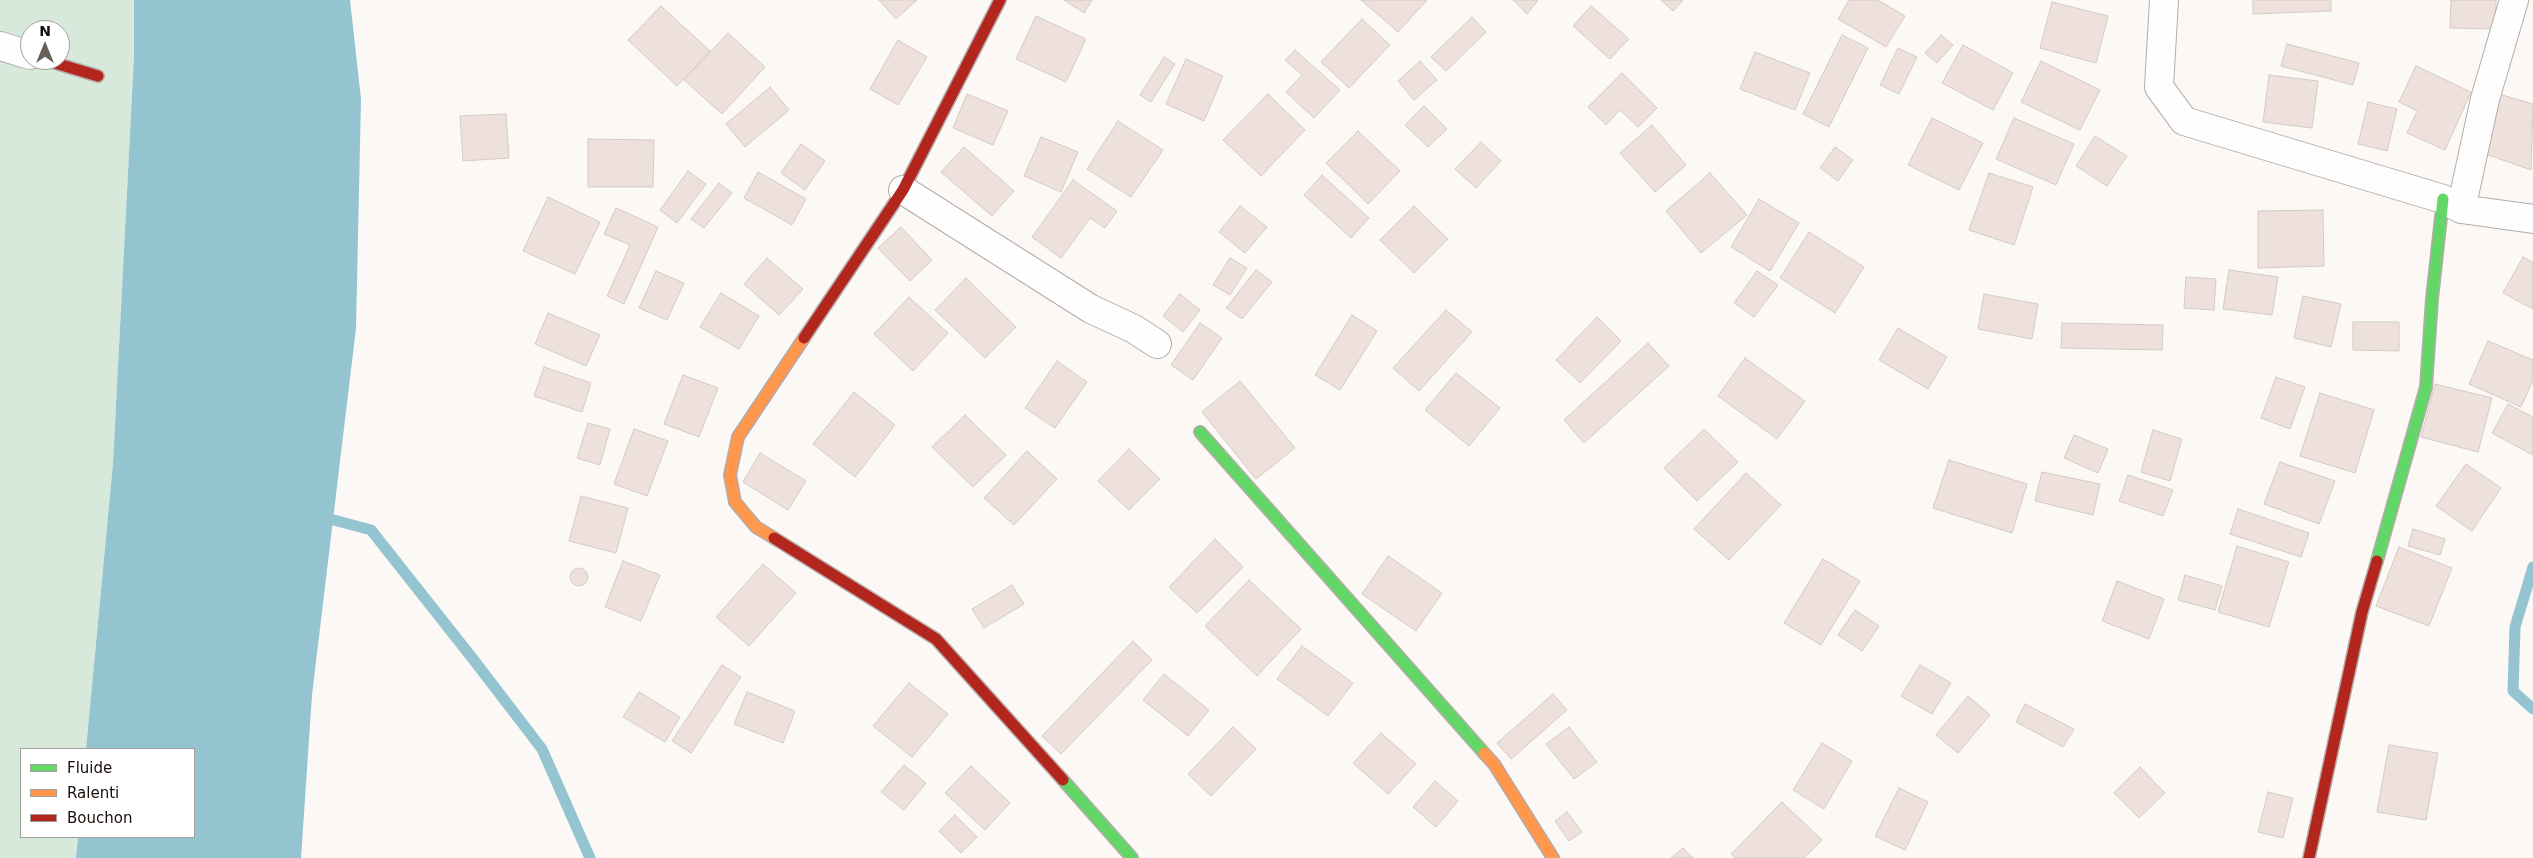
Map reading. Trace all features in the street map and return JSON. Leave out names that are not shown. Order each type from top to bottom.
[{"type":"street","points":[[1000,0],[903,190],[738,438],[730,475],[735,502],[756,527],[936,640],[978,682],[1132,858]]},
{"type":"street","points":[[2164,0],[2159,87],[2184,121],[2452,204],[2533,219]]},
{"type":"street","points":[[2309,858],[2362,612],[2426,387],[2432,299],[2452,204],[2514,0]]},
{"type":"street","points":[[0,46],[20,52]]},
{"type":"street","points":[[70,68],[98,76]]},
{"type":"street","points":[[903,190],[1091,309],[1134,329],[1158,344]]},
{"type":"street","points":[[1200,432],[1494,764],[1554,858]]},
{"type":"green space","points":[[0,0],[134,0],[134,56],[113,463],[86,748],[20,748],[20,838],[78,838],[76,858],[0,858]]},
{"type":"water","points":[[134,0],[350,0],[361,99],[356,328],[312,695],[301,858],[76,858],[78,838],[195,838],[195,748],[86,748],[113,463],[134,56]]},
{"type":"building","points":[[879,0],[917,0],[896,19]]},
{"type":"building","points":[[1064,0],[1092,0],[1084,13]]},
{"type":"building","points":[[1361,0],[1427,0],[1398,32]]},
{"type":"building","points":[[1513,0],[1538,0],[1527,14]]},
{"type":"building","points":[[1661,0],[1683,0],[1673,11]]},
{"type":"building","points":[[1849,0],[1878,0],[1905,16],[1886,47],[1838,19]]},
{"type":"building","points":[[2253,0],[2331,0],[2331,11],[2253,14]]},
{"type":"building","points":[[2451,0],[2496,0],[2496,29],[2450,28]]},
{"type":"building","points":[[2052,2],[2108,16],[2096,63],[2040,48]]},
{"type":"building","points":[[661,6],[710,51],[677,86],[628,40]]},
{"type":"building","points":[[1591,6],[1629,39],[1610,59],[1573,26]]},
{"type":"building","points":[[1036,16],[1086,39],[1066,82],[1016,59]]},
{"type":"building","points":[[1472,17],[1486,32],[1446,71],[1431,57]]},
{"type":"building","points":[[1362,19],[1390,45],[1349,88],[1321,62]]},
{"type":"building","points":[[728,33],[765,67],[722,114],[684,80]]},
{"type":"building","points":[[1842,35],[1868,48],[1829,127],[1803,114]]},
{"type":"building","points":[[1941,35],[1953,45],[1937,63],[1925,53]]},
{"type":"building","points":[[898,40],[927,57],[898,105],[870,89]]},
{"type":"building","points":[[2287,44],[2359,63],[2353,85],[2281,66]]},
{"type":"building","points":[[1963,45],[2013,73],[1993,110],[1942,83]]},
{"type":"building","points":[[1898,48],[1917,57],[1899,94],[1880,85]]},
{"type":"building","points":[[1295,50],[1340,90],[1314,118],[1286,92],[1302,75],[1285,60]]},
{"type":"building","points":[[1755,52],[1810,73],[1795,110],[1740,89]]},
{"type":"building","points":[[1164,57],[1175,64],[1151,102],[1140,95]]},
{"type":"building","points":[[1186,59],[1223,76],[1204,121],[1166,104]]},
{"type":"building","points":[[1420,61],[1437,80],[1414,100],[1398,81]]},
{"type":"building","points":[[2041,61],[2100,90],[2080,130],[2021,102]]},
{"type":"building","points":[[2416,66],[2471,92],[2445,150],[2407,133],[2417,111],[2399,102]]},
{"type":"building","points":[[1622,73],[1657,108],[1638,127],[1620,110],[1606,125],[1588,107]]},
{"type":"building","points":[[2269,75],[2318,81],[2312,128],[2263,122]]},
{"type":"building","points":[[770,87],[789,110],[745,147],[726,124]]},
{"type":"building","points":[[967,94],[1008,111],[993,145],[953,128]]},
{"type":"building","points":[[1268,94],[1305,130],[1261,176],[1223,140]]},
{"type":"building","points":[[2499,94],[2533,104],[2531,170],[2480,152]]},
{"type":"building","points":[[2368,102],[2397,109],[2387,151],[2358,144]]},
{"type":"building","points":[[1424,106],[1447,129],[1428,147],[1405,125]]},
{"type":"building","points":[[506,114],[509,158],[463,161],[460,116]]},
{"type":"building","points":[[1932,118],[1983,143],[1959,190],[1908,165]]},
{"type":"building","points":[[2014,118],[2074,144],[2056,185],[1996,159]]},
{"type":"building","points":[[1118,121],[1163,150],[1131,197],[1087,169]]},
{"type":"building","points":[[1652,125],[1686,165],[1655,192],[1620,153]]},
{"type":"building","points":[[1358,131],[1400,171],[1368,204],[1326,163]]},
{"type":"building","points":[[2095,136],[2127,156],[2107,186],[2076,166]]},
{"type":"building","points":[[1041,137],[1078,152],[1061,192],[1024,176]]},
{"type":"building","points":[[588,139],[654,140],[653,187],[588,187]]},
{"type":"building","points":[[1481,142],[1501,161],[1476,188],[1455,169]]},
{"type":"building","points":[[801,144],[825,161],[805,190],[781,173]]},
{"type":"building","points":[[964,147],[1014,191],[992,216],[941,172]]},
{"type":"building","points":[[1835,147],[1853,160],[1838,181],[1820,168]]},
{"type":"building","points":[[688,171],[706,184],[677,223],[660,210]]},
{"type":"building","points":[[758,172],[806,199],[792,225],[744,198]]},
{"type":"building","points":[[1710,173],[1747,215],[1701,253],[1666,211]]},
{"type":"building","points":[[1989,173],[2033,187],[2014,245],[1969,230]]},
{"type":"building","points":[[1322,175],[1369,218],[1351,238],[1304,195]]},
{"type":"building","points":[[1073,180],[1117,211],[1105,228],[1090,218],[1061,258],[1032,237]]},
{"type":"building","points":[[719,183],[732,193],[704,228],[691,219]]},
{"type":"building","points":[[548,197],[600,222],[575,274],[523,251]]},
{"type":"building","points":[[1759,199],[1799,223],[1770,271],[1731,247]]},
{"type":"building","points":[[1240,206],[1267,227],[1245,253],[1219,232]]},
{"type":"building","points":[[1414,206],[1448,239],[1414,273],[1380,240]]},
{"type":"building","points":[[616,208],[658,227],[624,304],[607,296],[630,245],[604,234]]},
{"type":"building","points":[[2323,210],[2324,266],[2258,268],[2258,211]]},
{"type":"building","points":[[901,227],[932,260],[910,281],[878,248]]},
{"type":"building","points":[[1809,232],[1864,267],[1835,313],[1780,278]]},
{"type":"building","points":[[2523,257],[2533,262],[2533,309],[2503,293]]},
{"type":"building","points":[[767,258],[803,289],[779,315],[744,284]]},
{"type":"building","points":[[1230,258],[1247,268],[1230,295],[1213,285]]},
{"type":"building","points":[[1256,270],[1272,282],[1242,319],[1226,308]]},
{"type":"building","points":[[2229,270],[2278,277],[2272,315],[2223,309]]},
{"type":"building","points":[[656,271],[684,283],[667,320],[639,308]]},
{"type":"building","points":[[1757,271],[1778,285],[1754,317],[1734,303]]},
{"type":"building","points":[[2186,277],[2216,279],[2214,310],[2184,308]]},
{"type":"building","points":[[966,278],[1016,327],[985,358],[935,310]]},
{"type":"building","points":[[721,293],[759,316],[739,349],[700,327]]},
{"type":"building","points":[[1180,294],[1200,310],[1183,332],[1163,316]]},
{"type":"building","points":[[1984,294],[2038,304],[2032,339],[1978,329]]},
{"type":"building","points":[[2303,296],[2341,304],[2331,347],[2294,338]]},
{"type":"building","points":[[909,297],[948,333],[913,371],[874,334]]},
{"type":"building","points":[[1446,310],[1472,332],[1419,391],[1393,368]]},
{"type":"building","points":[[548,313],[600,335],[586,366],[535,344]]},
{"type":"building","points":[[1352,315],[1377,331],[1340,390],[1315,375]]},
{"type":"building","points":[[1597,317],[1621,341],[1580,383],[1556,360]]},
{"type":"building","points":[[2353,322],[2399,322],[2399,351],[2353,350]]},
{"type":"building","points":[[1200,323],[1222,338],[1193,380],[1171,365]]},
{"type":"building","points":[[2062,323],[2163,325],[2162,350],[2061,348]]},
{"type":"building","points":[[1898,328],[1947,357],[1928,389],[1879,360]]},
{"type":"building","points":[[2488,341],[2533,360],[2533,380],[2521,407],[2469,384]]},
{"type":"building","points":[[1648,343],[1669,366],[1584,443],[1564,420]]},
{"type":"building","points":[[1745,358],[1805,401],[1777,439],[1718,396]]},
{"type":"building","points":[[1057,361],[1087,382],[1055,428],[1025,408]]},
{"type":"building","points":[[544,367],[591,383],[582,412],[534,396]]},
{"type":"building","points":[[1456,373],[1500,408],[1469,446],[1425,410]]},
{"type":"building","points":[[683,375],[718,388],[699,437],[664,424]]},
{"type":"building","points":[[2276,377],[2305,387],[2290,429],[2261,418]]},
{"type":"building","points":[[1240,381],[1295,448],[1256,479],[1202,412]]},
{"type":"building","points":[[2435,384],[2492,398],[2478,452],[2421,437]]},
{"type":"building","points":[[854,392],[895,425],[855,477],[813,444]]},
{"type":"building","points":[[2320,393],[2374,410],[2355,473],[2300,456]]},
{"type":"building","points":[[2508,404],[2533,417],[2533,455],[2492,433]]},
{"type":"building","points":[[965,415],[1006,455],[973,487],[932,447]]},
{"type":"building","points":[[588,423],[610,429],[600,465],[577,458]]},
{"type":"building","points":[[634,429],[668,441],[647,496],[614,484]]},
{"type":"building","points":[[1704,429],[1738,462],[1697,501],[1664,468]]},
{"type":"building","points":[[2153,430],[2182,439],[2170,481],[2141,472]]},
{"type":"building","points":[[2074,435],[2108,449],[2098,473],[2064,458]]},
{"type":"building","points":[[1129,449],[1160,479],[1129,510],[1098,481]]},
{"type":"building","points":[[1027,451],[1057,479],[1014,525],[984,498]]},
{"type":"building","points":[[760,453],[806,481],[788,510],[743,482]]},
{"type":"building","points":[[1949,460],[2027,484],[2012,533],[1933,508]]},
{"type":"building","points":[[2280,462],[2335,481],[2319,524],[2264,504]]},
{"type":"building","points":[[2466,464],[2501,488],[2472,531],[2436,506]]},
{"type":"building","points":[[2042,472],[2100,484],[2093,515],[2035,501]]},
{"type":"building","points":[[1746,473],[1781,505],[1729,560],[1694,529]]},
{"type":"building","points":[[2128,475],[2173,490],[2163,516],[2119,501]]},
{"type":"building","points":[[581,496],[628,508],[616,553],[569,541]]},
{"type":"building","points":[[2238,509],[2309,533],[2301,557],[2230,534]]},
{"type":"building","points":[[2413,529],[2445,539],[2440,555],[2408,546]]},
{"type":"building","points":[[1215,539],[1243,567],[1197,613],[1169,587]]},
{"type":"building","points":[[2237,546],[2289,562],[2269,627],[2218,612]]},
{"type":"building","points":[[2399,547],[2452,568],[2429,626],[2376,606]]},
{"type":"building","points":[[1388,556],[1442,593],[1416,631],[1362,594]]},
{"type":"building","points":[[1823,559],[1860,581],[1821,645],[1784,623]]},
{"type":"building","points":[[623,561],[660,575],[641,621],[605,607]]},
{"type":"building","points":[[763,564],[796,593],[749,646],[716,617]]},
{"type":"building","points":[[579,568],[585,571],[588,577],[585,583],[579,586],[573,583],[570,577],[573,571]]},
{"type":"building","points":[[2185,575],[2222,586],[2215,610],[2178,600]]},
{"type":"building","points":[[1249,580],[1301,629],[1257,676],[1205,626]]},
{"type":"building","points":[[2117,581],[2164,599],[2149,639],[2102,621]]},
{"type":"building","points":[[1012,585],[1024,604],[984,628],[972,609]]},
{"type":"building","points":[[1855,610],[1879,626],[1862,651],[1838,635]]},
{"type":"building","points":[[1133,641],[1152,660],[1061,754],[1042,736]]},
{"type":"building","points":[[1302,646],[1353,683],[1328,716],[1277,679]]},
{"type":"building","points":[[722,665],[741,677],[691,753],[672,741]]},
{"type":"building","points":[[1920,665],[1951,683],[1932,714],[1901,696]]},
{"type":"building","points":[[1164,674],[1209,710],[1188,736],[1143,700]]},
{"type":"building","points":[[909,683],[948,714],[912,757],[873,726]]},
{"type":"building","points":[[639,692],[680,717],[665,742],[623,717]]},
{"type":"building","points":[[747,692],[795,711],[783,743],[734,724]]},
{"type":"building","points":[[1553,694],[1567,710],[1511,759],[1497,743]]},
{"type":"building","points":[[1968,696],[1990,715],[1958,753],[1936,735]]},
{"type":"building","points":[[2025,704],[2074,729],[2063,747],[2016,722]]},
{"type":"building","points":[[1233,727],[1256,749],[1211,796],[1188,774]]},
{"type":"building","points":[[1569,727],[1597,762],[1574,779],[1546,744]]},
{"type":"building","points":[[1381,733],[1416,764],[1388,794],[1353,763]]},
{"type":"building","points":[[1822,743],[1852,761],[1824,809],[1793,790]]},
{"type":"building","points":[[2389,745],[2438,753],[2426,820],[2377,812]]},
{"type":"building","points":[[904,765],[926,783],[904,810],[881,792]]},
{"type":"building","points":[[971,766],[1010,803],[985,830],[945,793]]},
{"type":"building","points":[[2140,767],[2165,793],[2139,818],[2114,793]]},
{"type":"building","points":[[1435,781],[1458,801],[1436,827],[1413,807]]},
{"type":"building","points":[[1899,788],[1928,802],[1905,850],[1875,836]]},
{"type":"building","points":[[2268,792],[2293,798],[2283,838],[2258,832]]},
{"type":"building","points":[[1782,802],[1822,840],[1804,858],[1735,858],[1731,854]]},
{"type":"building","points":[[1567,812],[1582,832],[1569,841],[1555,821]]},
{"type":"building","points":[[955,815],[977,837],[961,853],[939,831]]},
{"type":"building","points":[[1683,848],[1693,858],[1671,858]]},
{"type":"waterway","points":[[319,516],[371,530],[542,749],[590,858]]},
{"type":"waterway","points":[[2533,567],[2515,627],[2513,691],[2533,709]]},
{"type":"traffic: fast","points":[[2377,561],[2426,387],[2432,299],[2443,199]]},
{"type":"traffic: fast","points":[[1200,432],[1484,753]]},
{"type":"traffic: fast","points":[[1063,780],[1132,858]]},
{"type":"traffic: slow","points":[[774,538],[756,527],[735,502],[730,475],[738,437],[804,338]]},
{"type":"traffic: slow","points":[[1484,753],[1494,764],[1553,858]]},
{"type":"traffic: jam","points":[[804,338],[903,190],[1000,0]]},
{"type":"traffic: jam","points":[[70,68],[98,76]]},
{"type":"traffic: jam","points":[[774,538],[936,639],[1063,780]]},
{"type":"traffic: jam","points":[[2309,858],[2362,612],[2377,561]]}]
